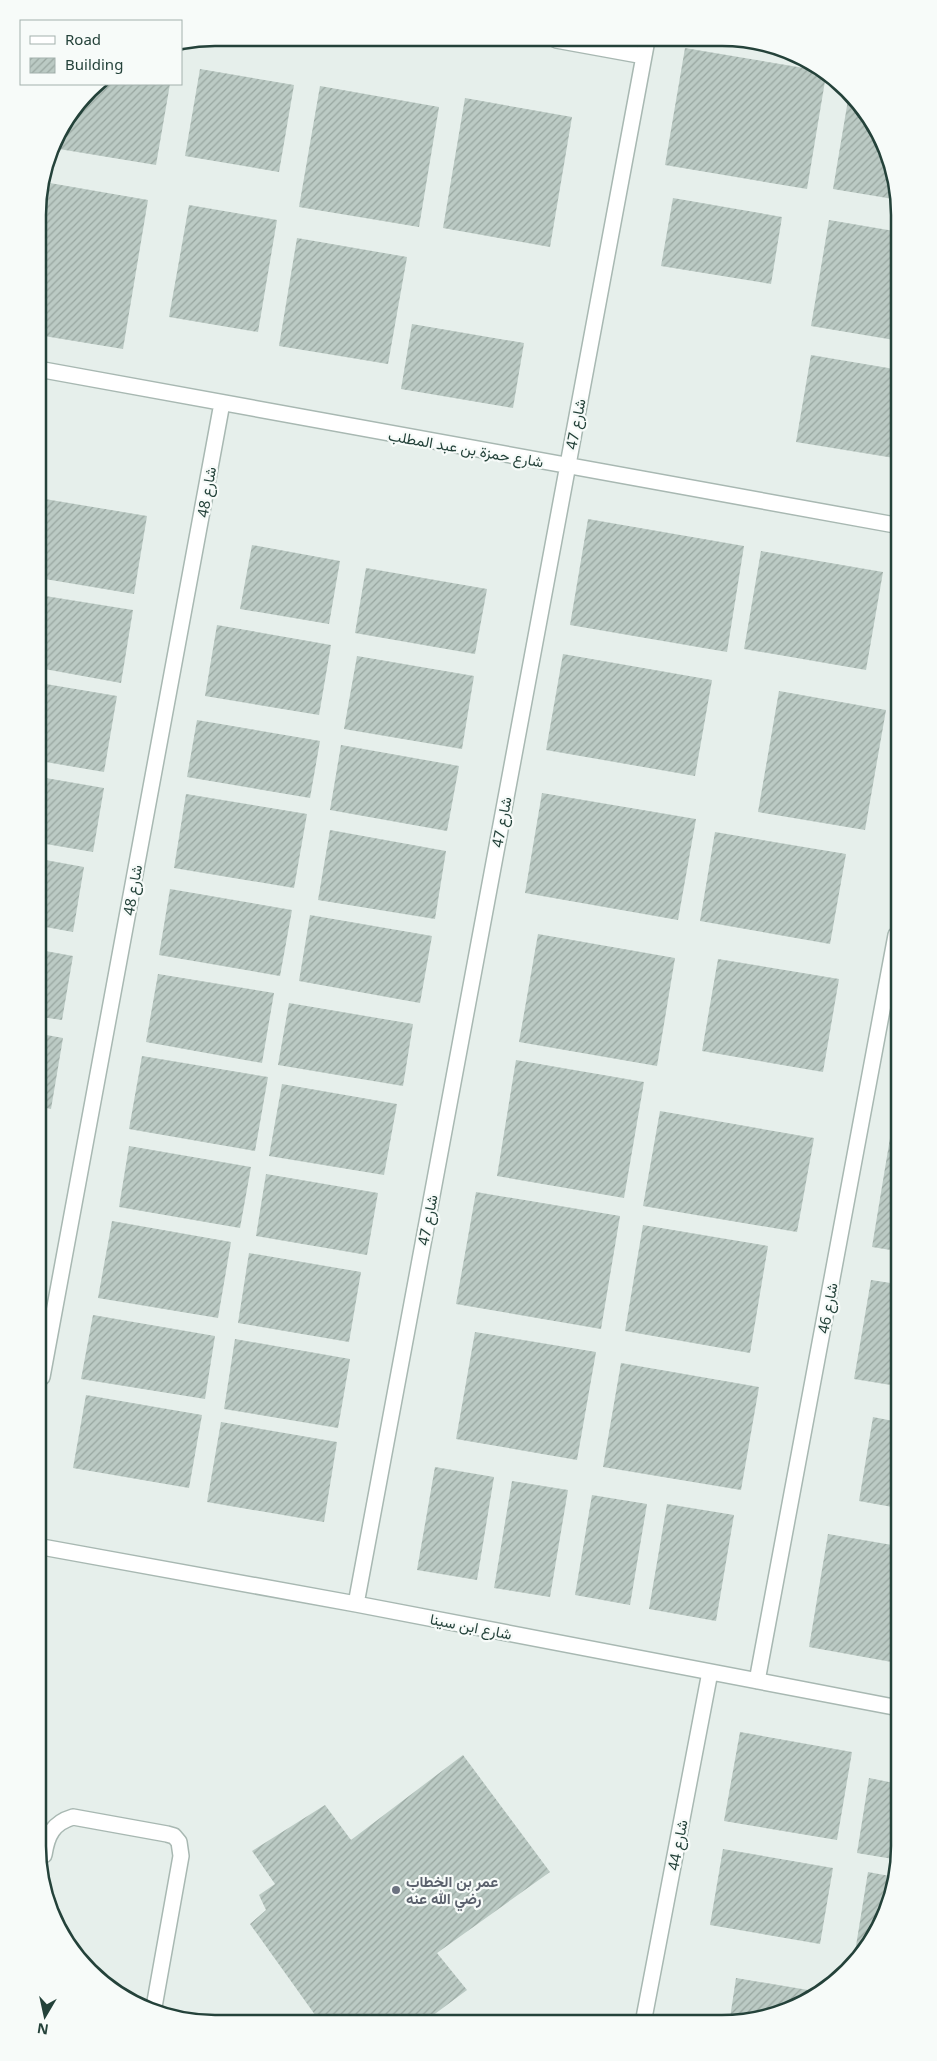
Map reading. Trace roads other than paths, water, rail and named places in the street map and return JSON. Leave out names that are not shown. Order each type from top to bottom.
[{"type":"street","points":[[589,46],[644,56]]},
{"type":"street","name":"شارع 47","points":[[356,1604],[646,46]]},
{"type":"street","name":"شارع حمزة بن عبد المطلب","points":[[47,371],[891,524]]},
{"type":"street","name":"شارع 48","points":[[46,1354],[222,403]]},
{"type":"street","name":"شارع 46","points":[[757,1681],[891,964]]},
{"type":"street","name":"شارع ابن سينا","points":[[46,1548],[356,1604],[890,1706]]},
{"type":"street","name":"شارع 44","points":[[645,2015],[710,1672]]},
{"type":"street","points":[[46,1845],[48,1835],[54,1826],[63,1820],[73,1817],[167,1834],[174,1836],[179,1842],[181,1856],[155,2003]]},
{"type":"place","name":"عمر بن الخطاب رضي الله عنه","points":[[396,1890]]}]
